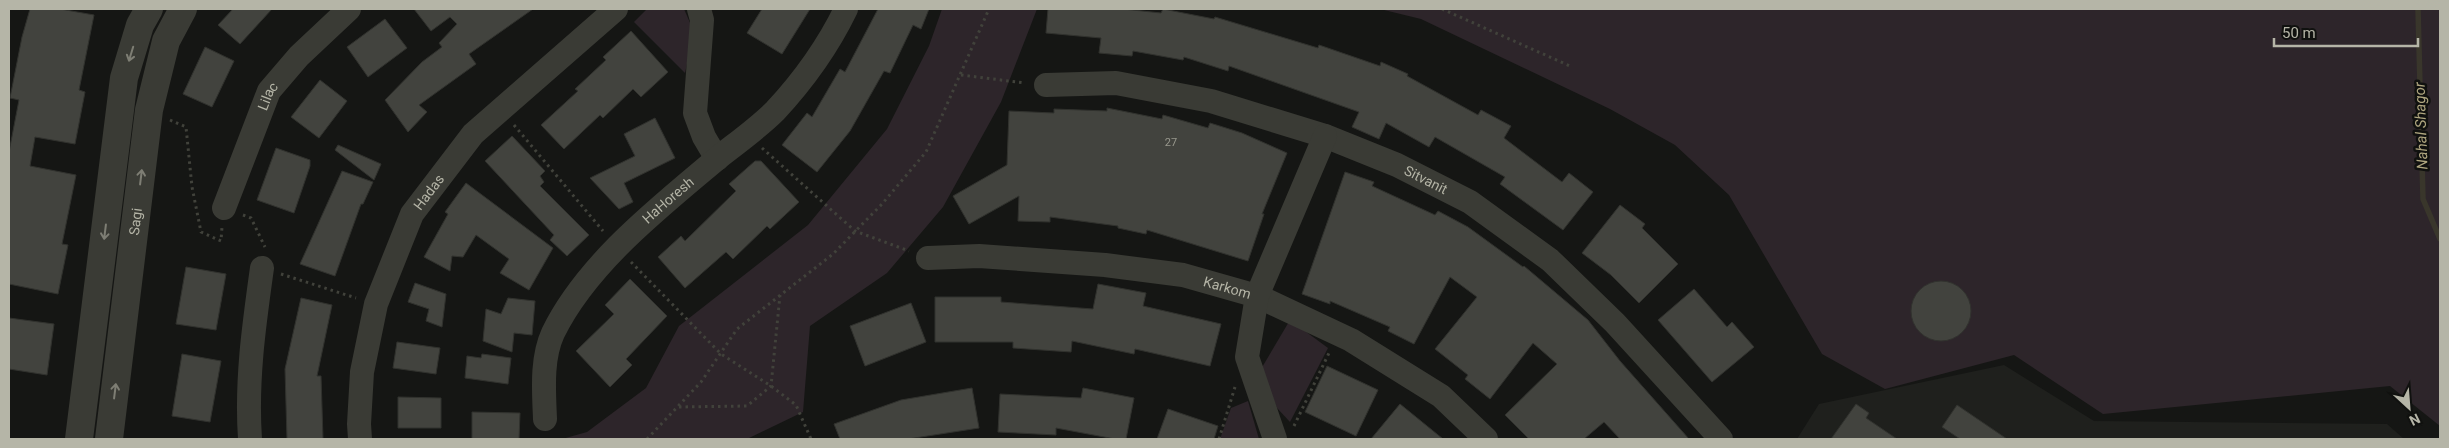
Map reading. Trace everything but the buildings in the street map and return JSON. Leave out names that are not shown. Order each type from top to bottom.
[{"type":"street","points":[[79,439],[124,78],[140,25],[149,9]]},
{"type":"street","name":"Sagi","points":[[109,439],[149,110],[166,41],[183,9]]},
{"type":"street","name":"Lilac","points":[[224,208],[269,91],[299,56],[349,9]]},
{"type":"street","name":"Hadas","points":[[360,439],[362,372],[376,304],[412,214],[473,134],[616,9]]},
{"type":"street","points":[[699,9],[702,20],[695,113],[704,137],[717,159]]},
{"type":"street","name":"HaHoresh","points":[[545,419],[544,376],[553,334],[572,300],[593,274],[629,236],[774,112],[800,82],[836,29],[846,9]]},
{"type":"street","name":"Sitvanit","points":[[1046,85],[1116,83],[1211,101],[1325,136],[1397,165],[1470,202],[1550,260],[1615,324],[1721,439]]},
{"type":"street","points":[[1283,435],[1247,357],[1257,296],[1325,136]]},
{"type":"street","name":"Karkom","points":[[928,258],[979,256],[1106,265],[1183,276],[1257,296],[1338,334],[1442,396],[1486,439]]},
{"type":"street","points":[[250,439],[249,379],[262,268]]},
{"type":"path","points":[[647,439],[701,382],[737,329],[832,254],[926,152],[988,9]]},
{"type":"path","points":[[1442,9],[1570,66]]},
{"type":"path","points":[[961,75],[1046,85]]},
{"type":"path","points":[[149,110],[186,128],[192,188],[201,232],[220,241],[224,208],[251,218],[265,247],[262,268],[376,304]]},
{"type":"path","points":[[747,135],[855,231],[928,258]]},
{"type":"path","points":[[678,407],[747,406],[771,386],[780,294]]},
{"type":"path","points":[[1283,435],[1338,334]]},
{"type":"path","points":[[720,354],[771,386],[796,405],[811,439]]},
{"type":"path","points":[[1219,439],[1231,398],[1247,357]]},
{"type":"shaded area","points":[[647,9],[684,9],[694,32],[685,73],[634,22]]},
{"type":"shaded area","points":[[942,9],[1037,9],[1001,102],[943,207],[887,273],[810,326],[803,412],[747,439],[562,439],[587,432],[646,388],[679,326],[808,225],[887,129],[929,46]]},
{"type":"shaded area","points":[[1380,9],[2440,9],[2440,426],[2390,386],[2103,414],[2014,355],[1885,389],[1822,354],[1729,195],[1675,145],[1610,109],[1421,19]]},
{"type":"shaded area","points":[[1290,320],[1328,348],[1290,422],[1277,408],[1261,369]]},
{"type":"shaded area","points":[[2004,365],[2094,421],[2387,424],[2404,439],[1797,439],[1819,404]]},
{"type":"shaded area","points":[[1248,401],[1259,439],[1220,439],[1231,408]]},
{"type":"waterway","name":"Nahal Shagor","points":[[2418,9],[2423,199],[2440,239]]}]
